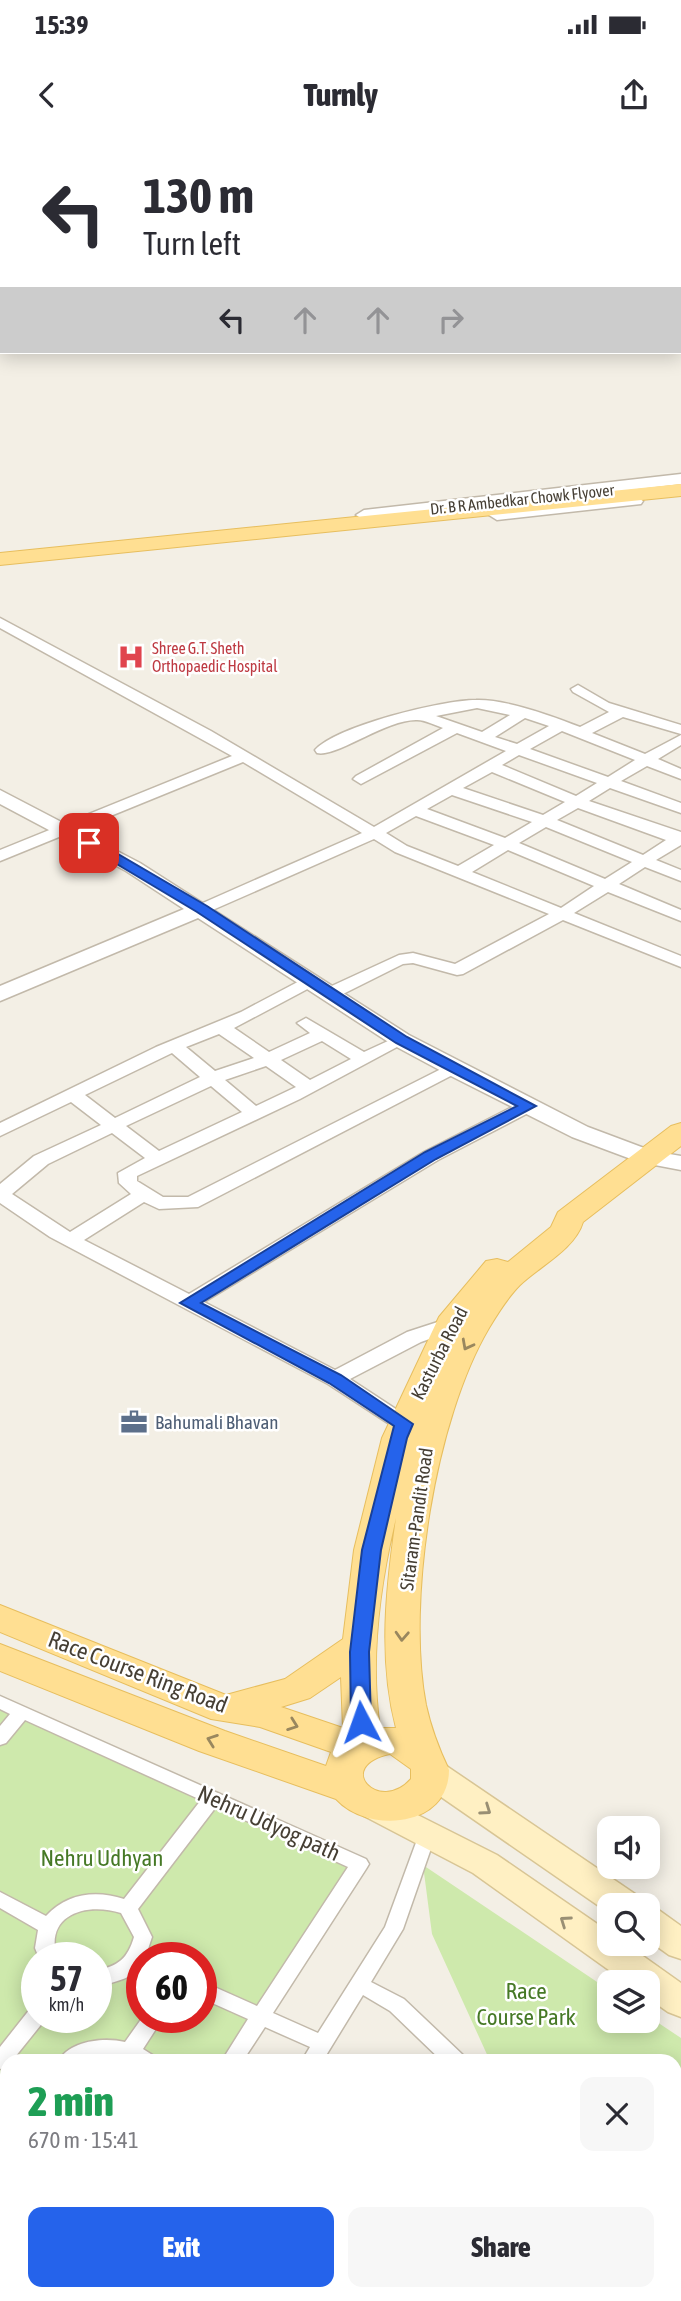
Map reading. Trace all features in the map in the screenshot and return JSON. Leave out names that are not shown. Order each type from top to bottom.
[{"type":"main road","name":"Dr. B R Ambedkar Chowk Flyover","points":[[370,519],[681,480]]},
{"type":"main road","name":"Dr. B R Ambedkar Chowk Flyover","points":[[370,519],[681,493]]},
{"type":"main road","points":[[0,551],[370,519]]},
{"type":"main road","points":[[0,559],[370,519]]},
{"type":"main road","name":"Sitaram-Pandit Road","points":[[425,1762],[415,1737],[401,1648],[415,1503],[417,1427],[501,1288],[565,1231],[569,1218],[681,1132]]},
{"type":"main road","name":"Kasturba Road","points":[[361,1745],[358,1701],[360,1645],[371,1550],[398,1438],[417,1427],[450,1324],[468,1299],[509,1257],[550,1225],[569,1218]]},
{"type":"main road","name":"Race Course Ring Road","points":[[0,1618],[224,1709],[262,1714],[361,1745]]},
{"type":"main road","points":[[224,1709],[297,1689],[360,1645]]},
{"type":"main road","name":"Race Course Ring Road","points":[[0,1657],[361,1797],[485,1864],[681,2003]]},
{"type":"main road","points":[[425,1762],[430,1778],[424,1791],[412,1801],[395,1807],[361,1797],[341,1769],[349,1755],[361,1745],[391,1740],[407,1744],[425,1762],[608,1893]]},
{"type":"main road","points":[[660,1930],[681,1945]]},
{"type":"street","points":[[0,622],[244,756],[401,849],[681,962]]},
{"type":"street","points":[[578,689],[604,706],[681,730]]},
{"type":"street","points":[[322,750],[380,722],[477,704],[523,713],[561,725],[681,774]]},
{"type":"street","points":[[580,733],[621,712]]},
{"type":"street","points":[[484,737],[523,713]]},
{"type":"street","points":[[419,715],[681,808]]},
{"type":"street","points":[[0,994],[375,833],[561,725]]},
{"type":"street","points":[[361,779],[455,727]]},
{"type":"street","points":[[460,872],[681,739]]},
{"type":"street","points":[[0,856],[68,831],[244,756]]},
{"type":"street","points":[[491,766],[577,802],[680,839]]},
{"type":"street","points":[[451,789],[545,821],[681,876]]},
{"type":"street","points":[[0,796],[68,831],[202,909],[401,1040],[454,1069],[580,1132],[647,1157],[681,1163]]},
{"type":"street","points":[[414,810],[607,884],[681,916]]},
{"type":"street","points":[[329,994],[400,960],[413,958],[457,970],[562,914],[680,839]]},
{"type":"street","points":[[664,955],[681,944]]},
{"type":"street","points":[[0,1130],[174,1046],[247,1016],[309,981]]},
{"type":"street","points":[[306,1023],[362,1058]]},
{"type":"street","points":[[221,1027],[309,1087]]},
{"type":"street","points":[[323,1034],[268,1059],[213,1078],[41,1160],[4,1200],[70,1240],[335,1379],[417,1427]]},
{"type":"street","points":[[401,1040],[309,1087],[127,1172],[128,1183],[159,1203],[191,1203],[454,1069]]},
{"type":"street","points":[[174,1046],[254,1113]]},
{"type":"street","points":[[73,1095],[157,1157]]},
{"type":"street","points":[[188,1303],[431,1156],[528,1106]]},
{"type":"street","points":[[70,1240],[144,1194]]},
{"type":"street","points":[[335,1379],[414,1337],[450,1324]]},
{"type":"street","name":"Nehru Udyog path","points":[[0,1702],[360,1864],[236,2054]]},
{"type":"street","points":[[0,1738],[22,1712]]},
{"type":"street","points":[[128,1908],[213,1798]]},
{"type":"street","points":[[316,2054],[394,1929],[427,1835]]},
{"type":"street","points":[[0,1899],[48,1926]]},
{"type":"street","points":[[44,1942],[48,1926],[67,1907],[87,1902],[110,1902],[128,1908],[138,1922],[142,1942]]},
{"type":"street","points":[[359,1984],[397,2005],[449,2054]]},
{"type":"street","points":[[217,1996],[322,2044]]},
{"type":"street","points":[[6,2054],[23,2033]]},
{"type":"street","points":[[130,2051],[143,2033]]},
{"type":"street","points":[[82,2054],[93,2048],[115,2046],[135,2054]]},
{"type":"green space","name":"Nehru Udhyan","points":[[0,1702],[360,1864],[236,2054],[0,2054]]},
{"type":"green space","name":"Race Course Park","points":[[423,1865],[597,1982],[597,2033],[660,2033],[660,2024],[681,2038],[681,2054],[487,2054],[432,1934]]},
{"type":"place","name":"Shree G.T. Sheth Orthopaedic Hospital","points":[[131,657]]},
{"type":"place","name":"Bahumali Bhavan","points":[[134,1422]]},
{"type":"route","points":[[89,843],[202,909],[401,1040],[528,1106],[431,1156],[188,1303],[335,1379],[404,1424],[398,1438],[371,1550],[359,1652],[358,1701],[361,1722]]}]
